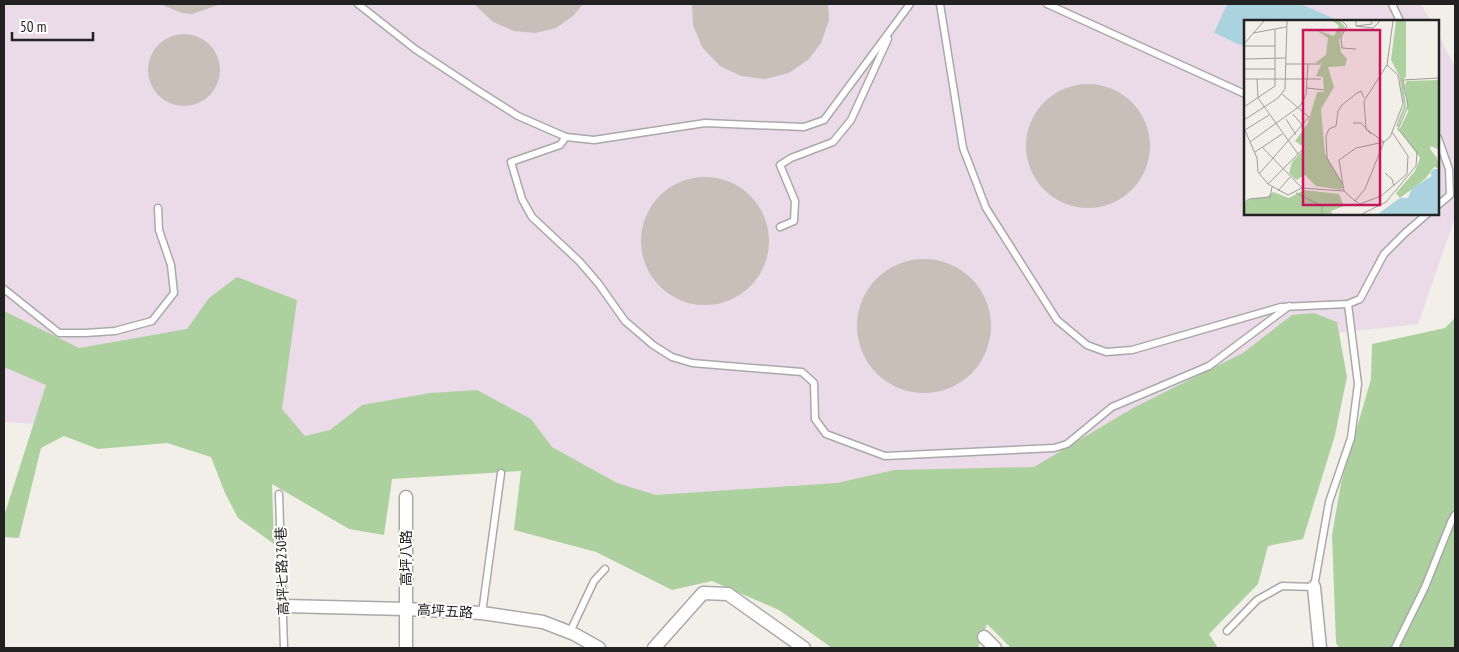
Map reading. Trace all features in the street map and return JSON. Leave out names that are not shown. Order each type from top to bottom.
[{"type":"street","name":"高坪八路","points":[[406,497],[406,648]]},
{"type":"street","points":[[1314,587],[1320,648]]},
{"type":"street","points":[[654,648],[703,593],[728,594],[801,647]]},
{"type":"street","name":"高坪五路","points":[[284,606],[482,613],[543,622],[570,632],[599,648]]},
{"type":"street","points":[[984,637],[995,648]]},
{"type":"lane","points":[[358,4],[415,49],[518,116],[566,137],[594,140],[705,123],[804,127],[824,120],[910,4]]},
{"type":"lane","points":[[940,4],[963,148],[986,208],[1057,320],[1087,345],[1106,352],[1132,350],[1281,306],[1348,304],[1360,299],[1384,254],[1426,215]]},
{"type":"lane","points":[[1047,4],[1244,94]]},
{"type":"lane","points":[[1392,4],[1400,20]]},
{"type":"lane","points":[[780,227],[794,221],[795,200],[780,165],[791,158],[833,142],[851,120],[894,26]]},
{"type":"lane","points":[[566,137],[560,145],[511,162],[522,199],[532,217],[579,261],[598,283],[625,321],[653,345],[672,357],[692,363],[802,372],[814,383],[816,419],[826,434],[885,456],[1054,448],[1067,444],[1112,407],[1208,366],[1289,306]]},
{"type":"lane","points":[[1439,141],[1450,169],[1450,195],[1439,204]]},
{"type":"lane","points":[[4,289],[59,333],[115,331],[152,321],[174,293],[171,265],[159,230],[158,208]]},
{"type":"lane","points":[[1227,631],[1257,600],[1282,586],[1314,587],[1329,502],[1351,438],[1358,384],[1348,304]]},
{"type":"lane","points":[[482,613],[501,473]]},
{"type":"lane","name":"高坪七路230巷","points":[[280,494],[284,648]]},
{"type":"lane","points":[[1395,648],[1425,586],[1450,522],[1455,515]]},
{"type":"lane","points":[[570,632],[594,581],[604,569]]},
{"type":"shaded area","points":[[4,4],[1421,4],[1430,20],[1244,20],[1244,215],[1439,215],[1439,36],[1455,67],[1455,218],[1418,324],[1292,338],[1062,509],[633,512],[536,464],[4,422]]},
{"type":"green space","points":[[237,277],[297,300],[282,409],[305,436],[330,430],[362,405],[430,393],[477,390],[531,419],[552,447],[617,483],[656,495],[837,483],[894,470],[1034,467],[1133,408],[1243,353],[1292,315],[1314,313],[1337,322],[1347,377],[1335,435],[1303,539],[1268,546],[1258,584],[1209,634],[1218,648],[1011,648],[987,624],[978,648],[832,648],[779,610],[712,581],[672,590],[596,552],[514,530],[521,471],[392,479],[384,535],[349,529],[272,484],[274,544],[238,518],[225,493],[211,457],[167,443],[98,449],[64,436],[41,448],[19,538],[4,537],[4,516],[46,385],[4,367],[4,311],[79,348],[187,329],[209,298]]},
{"type":"green space","points":[[1455,318],[1455,648],[1339,648],[1336,643],[1332,535],[1341,483],[1371,379],[1372,344],[1445,328]]},
{"type":"water","points":[[1227,4],[1301,4],[1337,20],[1244,20],[1244,47],[1214,33]]},
{"type":"building","points":[[160,4],[218,5],[192,14],[182,13]]},
{"type":"building","points":[[474,4],[583,4],[573,16],[556,28],[535,33],[514,31],[493,22]]},
{"type":"building","points":[[692,4],[828,4],[829,20],[821,43],[809,59],[789,73],[765,79],[741,76],[720,66],[702,47],[693,25]]},
{"type":"building","points":[[184,34],[198,37],[210,44],[217,56],[220,70],[217,84],[210,96],[198,103],[184,106],[170,103],[158,96],[151,84],[148,70],[151,56],[158,44],[170,37]]},
{"type":"building","points":[[1088,84],[1112,89],[1132,102],[1145,122],[1150,146],[1145,170],[1132,190],[1112,203],[1088,208],[1064,203],[1044,190],[1031,170],[1026,146],[1031,122],[1044,102],[1064,89]]},
{"type":"building","points":[[705,177],[730,181],[751,195],[765,216],[769,241],[765,266],[751,287],[730,301],[705,305],[680,301],[659,287],[645,266],[641,241],[645,216],[659,195],[680,181]]},
{"type":"building","points":[[924,259],[950,264],[961,270],[971,279],[980,289],[986,300],[991,326],[986,352],[980,363],[971,373],[961,382],[950,388],[924,393],[898,388],[887,382],[877,373],[868,363],[862,352],[857,326],[862,300],[868,289],[877,279],[887,270],[898,264]]}]
